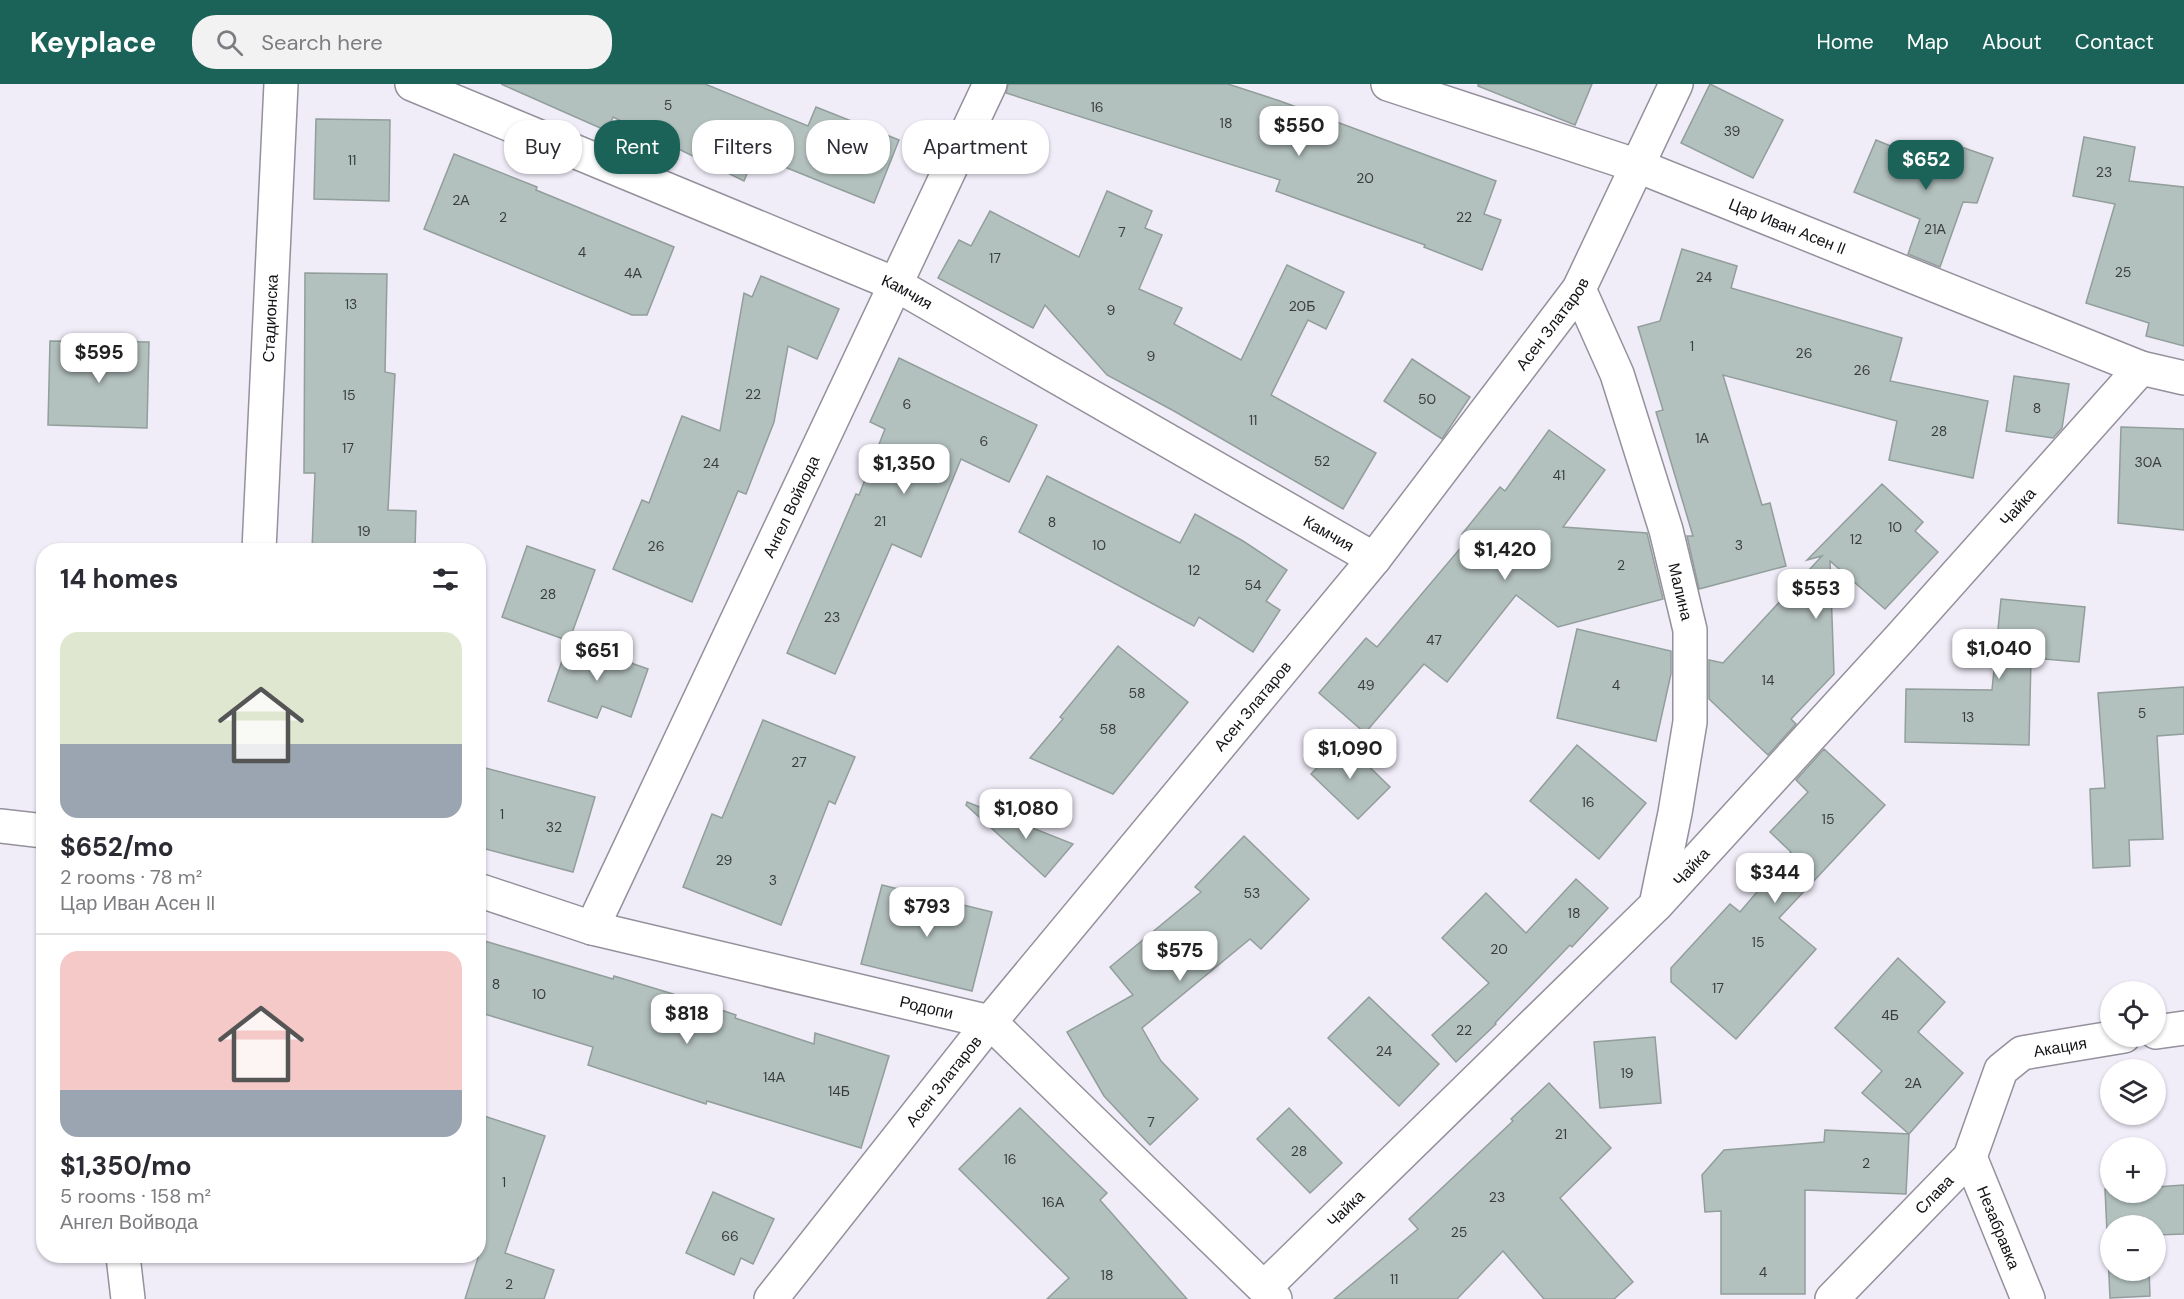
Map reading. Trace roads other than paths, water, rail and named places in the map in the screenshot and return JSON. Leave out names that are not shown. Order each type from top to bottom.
[{"type":"street","name":"Стадионска","points":[[259,543],[281,84]]},
{"type":"street","name":"Камчия","points":[[412,84],[895,284],[1374,559]]},
{"type":"street","name":"Ангел Войвода","points":[[592,928],[990,84]]},
{"type":"street","name":"Цар Иван Асен II","points":[[1388,84],[1638,166],[2141,368],[2184,378]]},
{"type":"street","name":"Асен Златаров","points":[[775,1297],[990,1022],[1374,559],[1579,289],[1676,84]]},
{"type":"street","name":"Малина","points":[[1579,289],[1620,384],[1666,530],[1690,630],[1690,722],[1675,813],[1656,905]]},
{"type":"street","name":"Чайка","points":[[1269,1293],[1656,905],[1893,646],[2141,368]]},
{"type":"street","points":[[0,826],[36,830]]},
{"type":"street","name":"Родопи","points":[[486,893],[592,928],[990,1022]]},
{"type":"street","points":[[990,1022],[1269,1293]]},
{"type":"street","points":[[2166,1031],[2184,1028]]},
{"type":"street","name":"Акация","points":[[2001,1070],[2022,1053],[2100,1040]]},
{"type":"street","name":"Слава","points":[[1832,1299],[1970,1157],[2001,1070]]},
{"type":"street","name":"Незабравка","points":[[1970,1157],[2028,1299]]},
{"type":"street","points":[[124,1263],[128,1299]]}]
